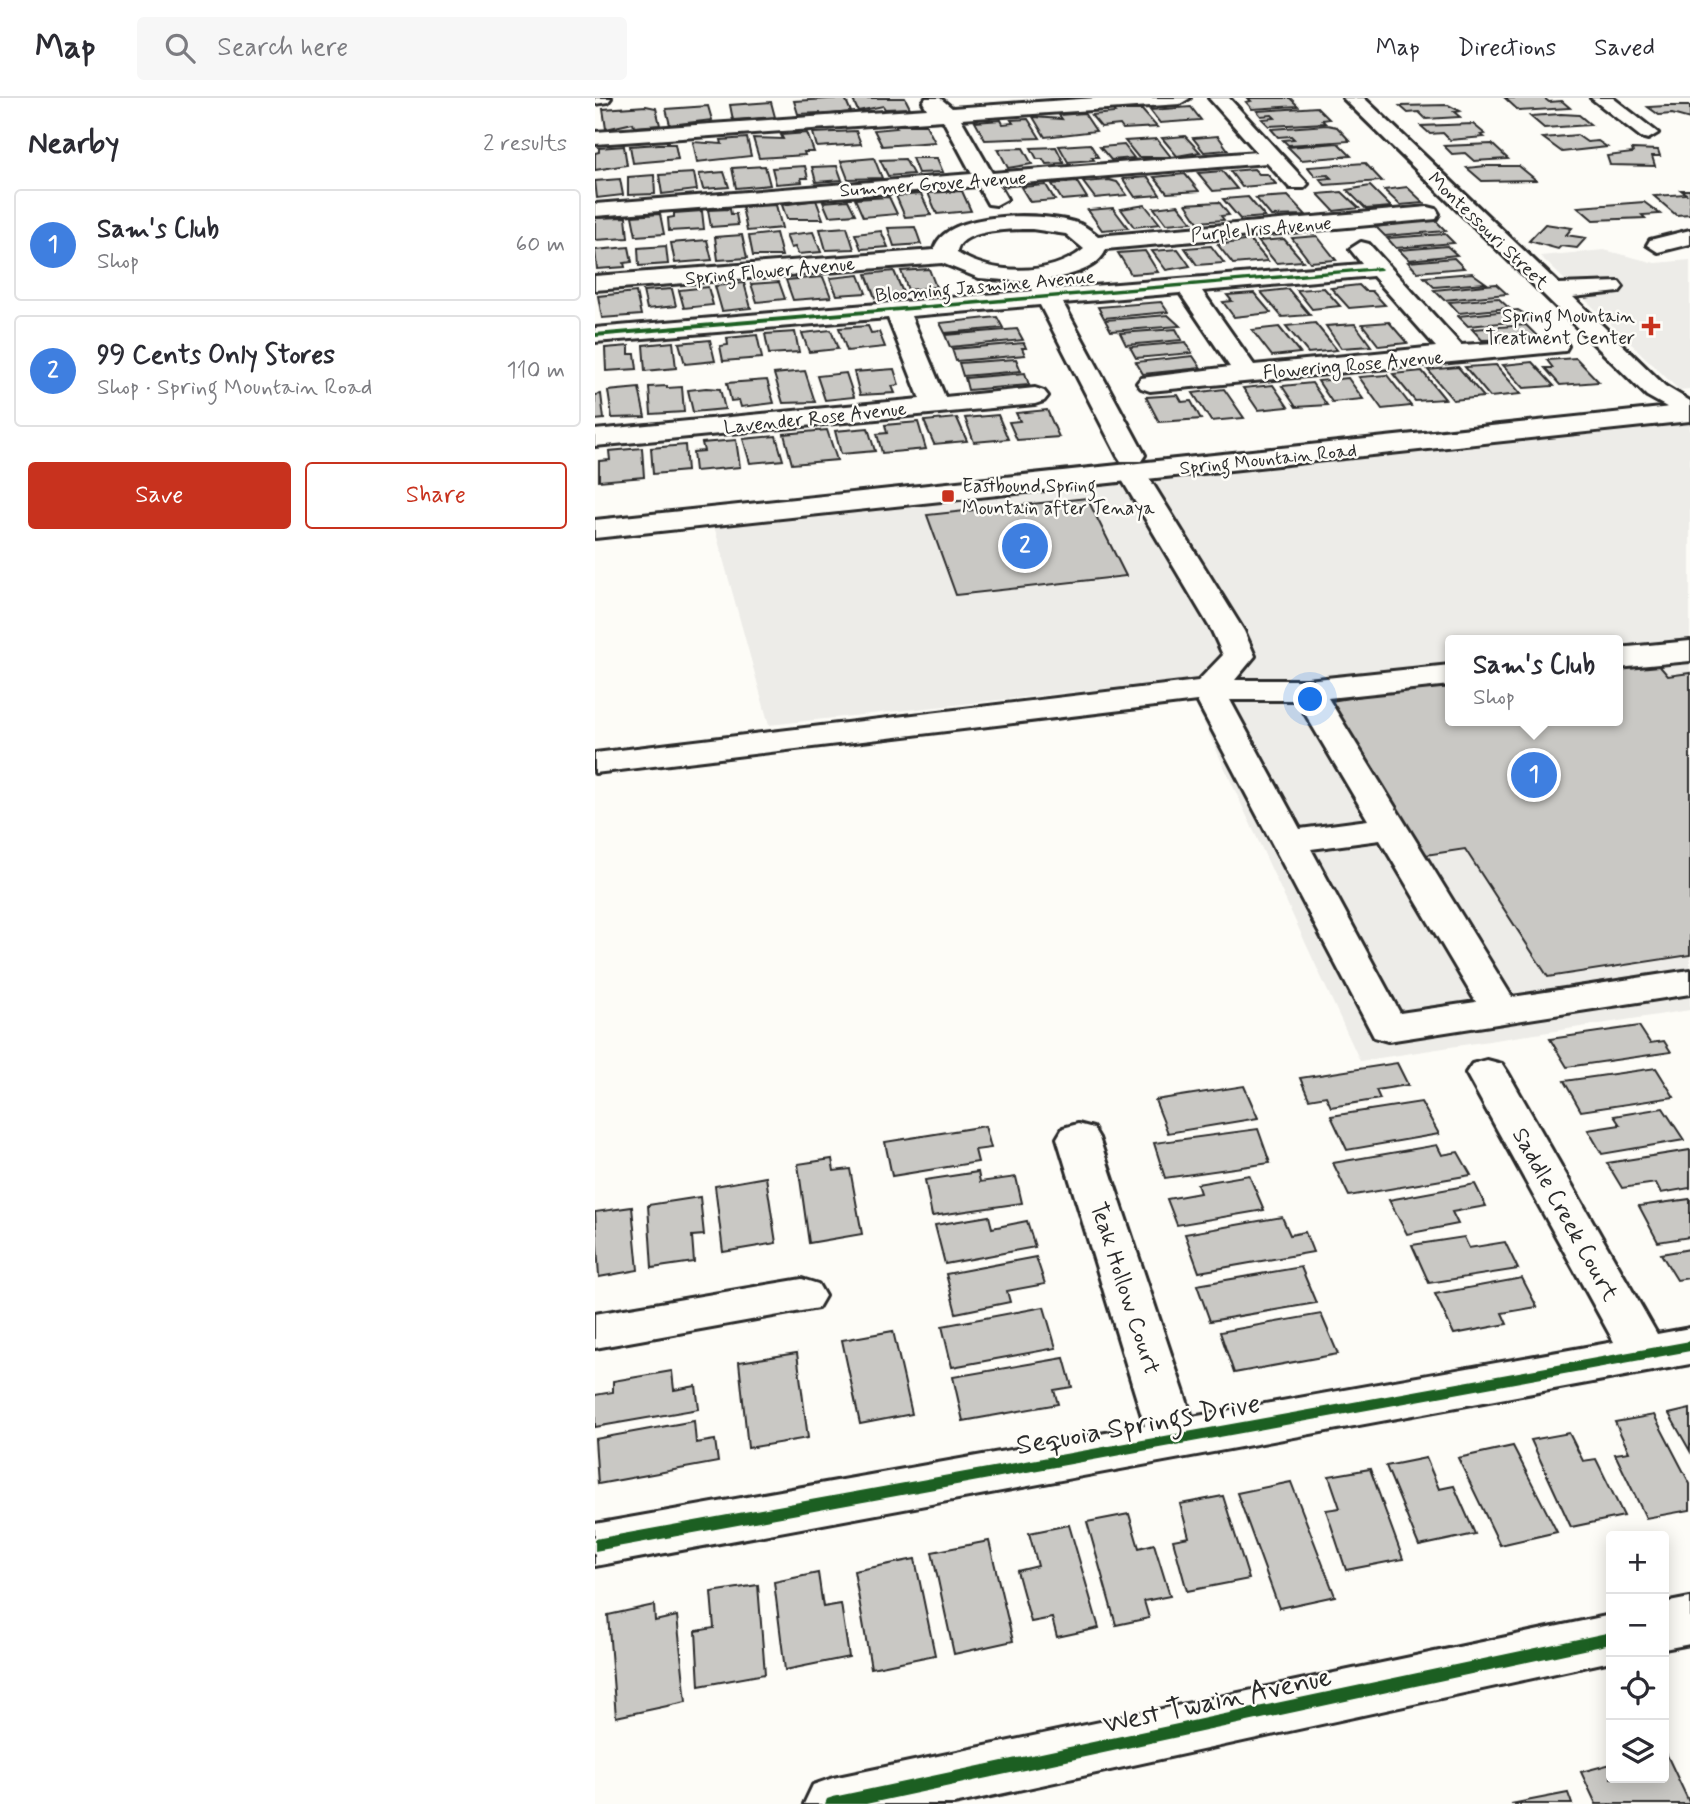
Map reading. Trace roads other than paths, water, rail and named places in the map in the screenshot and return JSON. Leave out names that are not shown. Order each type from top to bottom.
[{"type":"street","points":[[595,98],[601,98]]},
{"type":"street","points":[[930,98],[935,107],[1180,98]]},
{"type":"street","points":[[1219,98],[1297,184]]},
{"type":"street","name":"Montessouri Street","points":[[1353,98],[1664,399],[1690,413]]},
{"type":"street","points":[[1601,98],[1648,133]]},
{"type":"street","points":[[595,138],[950,106]]},
{"type":"street","points":[[950,106],[984,179],[1009,223]]},
{"type":"street","name":"Summer Grove Avenue","points":[[595,209],[1271,157]]},
{"type":"street","name":"Purple Iris Avenue","points":[[1094,243],[1428,214]]},
{"type":"street","points":[[1336,221],[1456,354]]},
{"type":"street","points":[[1009,223],[1043,223],[1073,229],[1094,243],[1095,251],[1089,258],[1042,286],[962,266],[946,256],[945,247],[951,238],[975,228],[1009,223]]},
{"type":"street","points":[[1658,245],[1690,237]]},
{"type":"street","name":"Spring Flower Avenue","points":[[595,284],[946,256]]},
{"type":"street","name":"Blooming Jasmine Avenue","points":[[595,335],[897,310],[1042,286],[1186,285],[1379,269]]},
{"type":"street","points":[[1186,285],[1247,373]]},
{"type":"street","points":[[1042,286],[1131,464],[1229,631],[1238,656],[1207,690]]},
{"type":"street","points":[[1553,292],[1611,287]]},
{"type":"street","points":[[897,310],[935,405]]},
{"type":"street","name":"Flowering Rose Avenue","points":[[1150,383],[1556,346]]},
{"type":"street","name":"Lavender Rose Avenue","points":[[595,438],[1035,396]]},
{"type":"street","name":"Spring Mountain Road","points":[[595,529],[877,500],[1131,464],[1157,463],[1309,436],[1690,396]]},
{"type":"street","name":"Spring Mountain Road","points":[[595,511],[1690,413]]},
{"type":"street","points":[[1623,658],[1690,651]]},
{"type":"street","points":[[595,763],[1207,690],[1307,690],[1445,676]]},
{"type":"street","points":[[1207,690],[1388,1028],[1690,982]]},
{"type":"street","points":[[1307,690],[1501,1011]]},
{"type":"street","points":[[1288,841],[1388,828]]},
{"type":"street","name":"Saddle Creek Court","points":[[1487,1073],[1668,1350]]},
{"type":"street","name":"Teak Hollow Court","points":[[1078,1138],[1174,1439]]},
{"type":"street","points":[[595,1331],[802,1296]]},
{"type":"street","name":"Sequoia Springs Drive","points":[[595,1545],[1668,1350]]},
{"type":"street","points":[[1669,1625],[1690,1621]]},
{"type":"street","name":"West Twain Avenue","points":[[833,1804],[1606,1638]]},
{"type":"place","name":"Spring Mountain Treatment Center","points":[[1651,326]]},
{"type":"place","name":"Eastbound Spring Mountain after Tenaya","points":[[948,496]]},
{"type":"place","name":"99 Cents Only Stores","points":[[1025,546]]},
{"type":"place","name":"Sam's Club","points":[[1534,775]]}]
